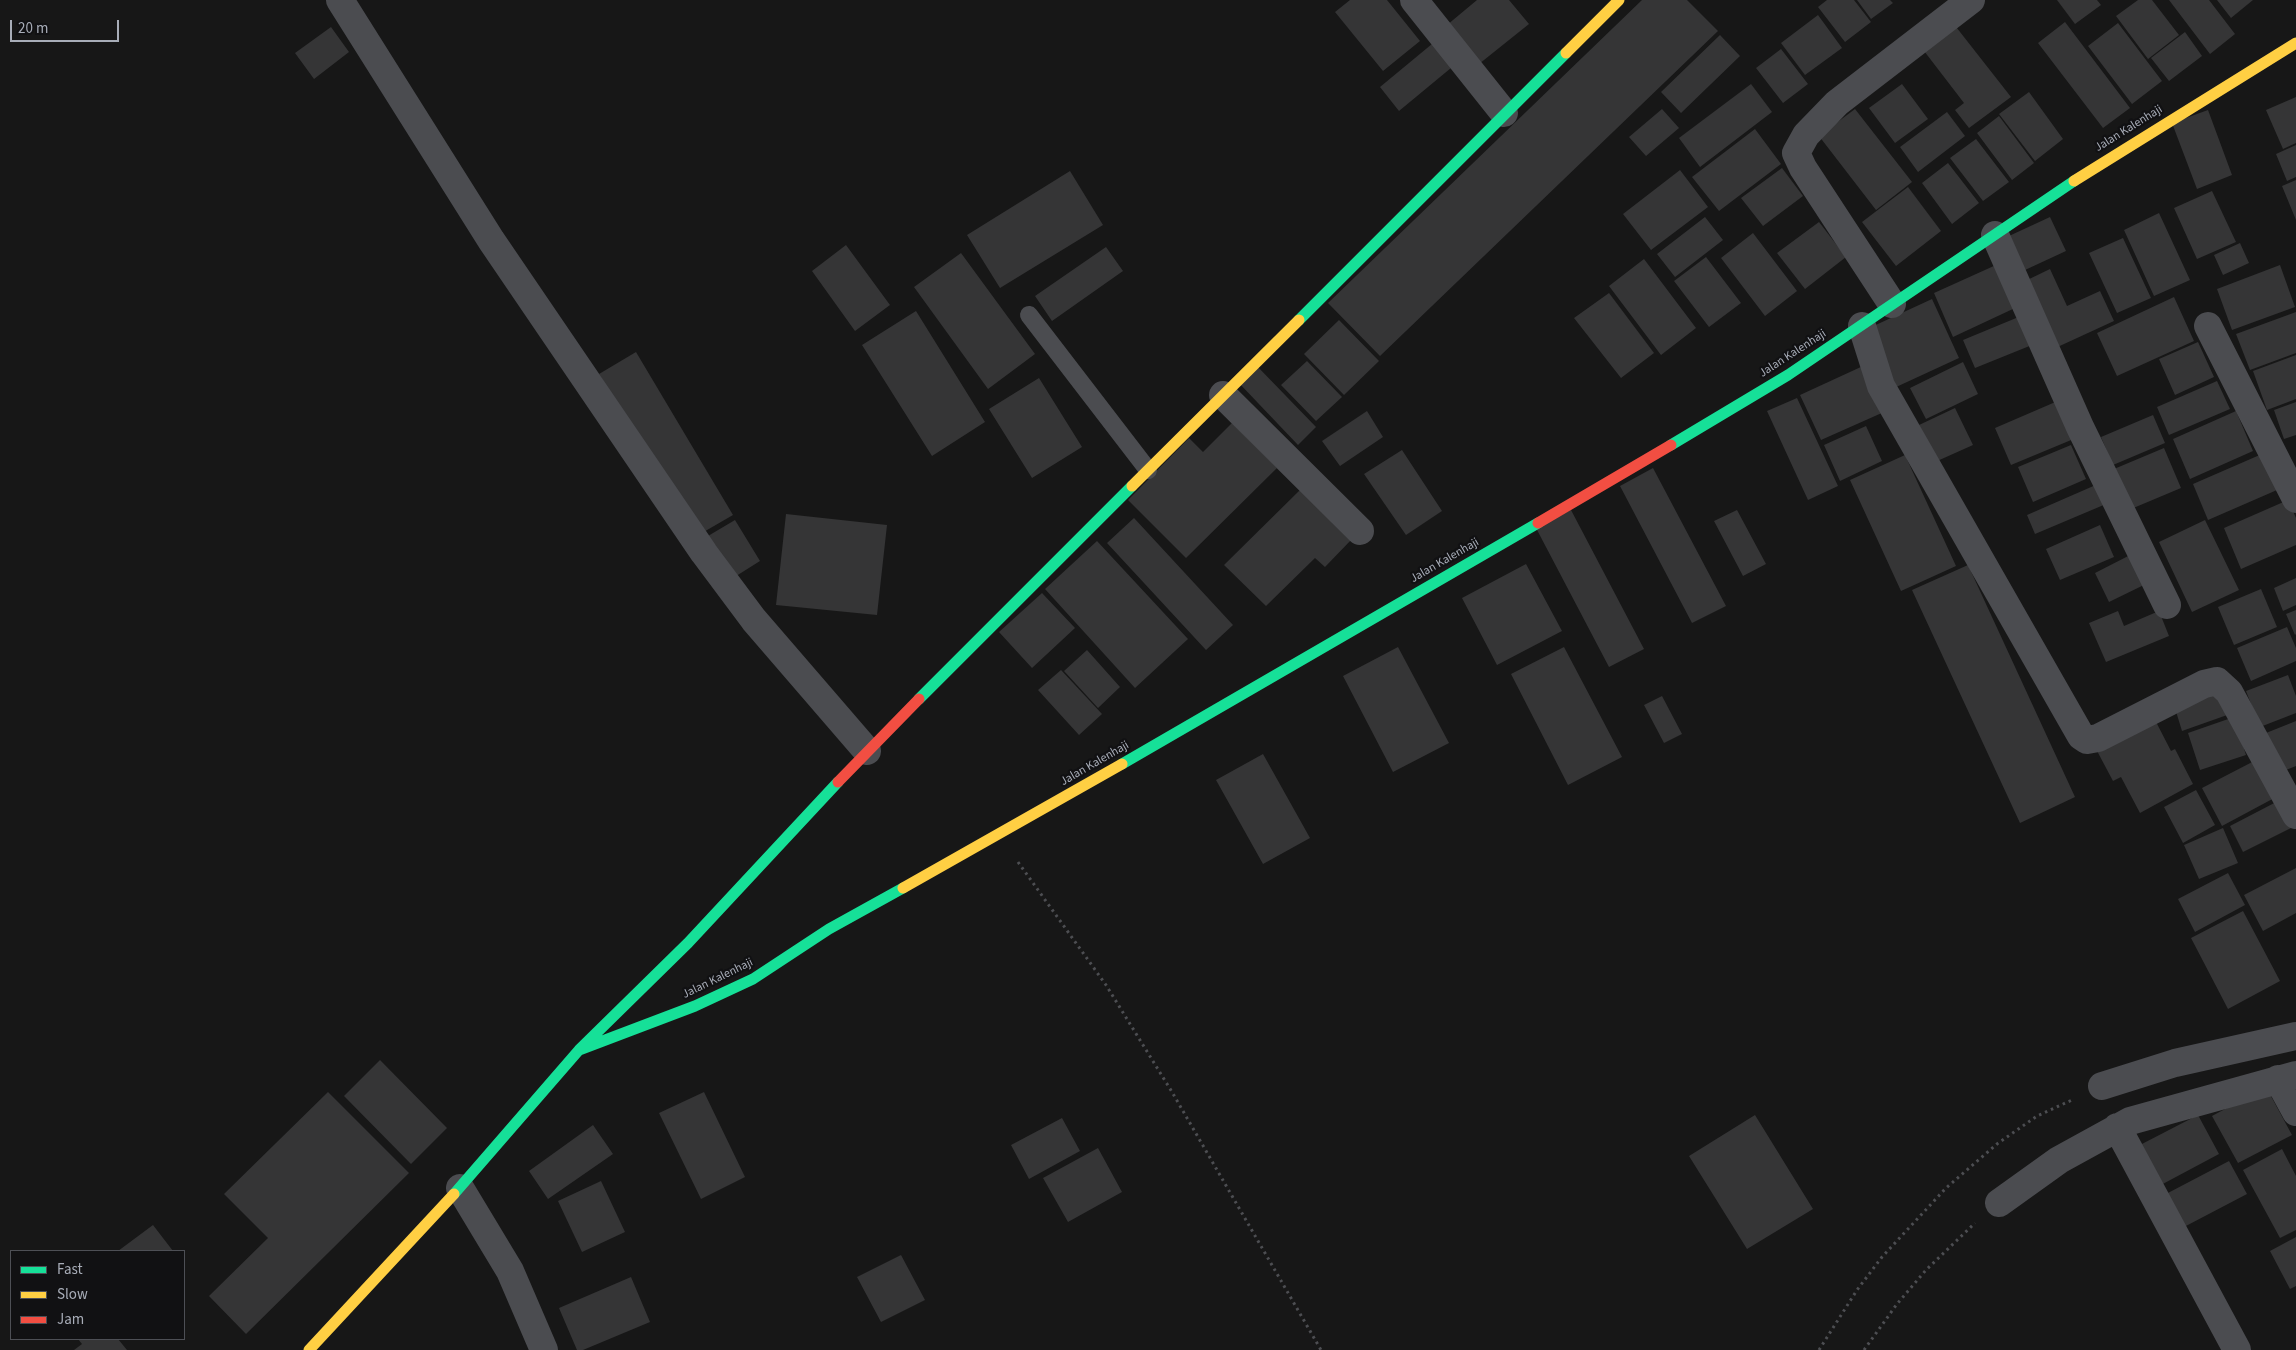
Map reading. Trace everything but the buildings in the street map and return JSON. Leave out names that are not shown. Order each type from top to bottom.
[{"type":"street","points":[[340,0],[491,240],[704,553],[754,620],[867,751]]},
{"type":"street","points":[[1414,0],[1504,113]]},
{"type":"street","points":[[1892,304],[1803,168],[1796,153],[1806,134],[1837,103],[1971,0]]},
{"type":"street","points":[[310,1350],[460,1188],[579,1050],[688,943],[867,751],[1223,394],[1452,168],[1609,4]]},
{"type":"street","name":"Jalan Kalenhaji","points":[[579,1050],[695,1006],[753,979],[829,930],[999,835],[1530,528],[1788,375],[2058,191],[2150,132],[2296,43]]},
{"type":"street","points":[[1996,235],[2080,427],[2167,605]]},
{"type":"street","points":[[1862,326],[1881,386],[2081,736],[2087,740],[2098,738],[2204,684],[2218,681],[2229,692],[2296,815]]},
{"type":"street","points":[[2208,326],[2296,499]]},
{"type":"street","points":[[1223,394],[1360,532]]},
{"type":"street","points":[[2102,1086],[2175,1064],[2296,1036]]},
{"type":"street","points":[[1999,1203],[2059,1160],[2130,1121],[2287,1077],[2296,1112]]},
{"type":"street","points":[[2117,1127],[2236,1350]]},
{"type":"street","points":[[460,1188],[510,1271],[544,1350]]},
{"type":"lane","points":[[1029,315],[1148,470]]},
{"type":"path","points":[[999,835],[1106,985],[1172,1092],[1321,1350]]},
{"type":"path","points":[[1819,1350],[1856,1290],[1882,1256],[1946,1188],[1997,1144],[2037,1116],[2102,1086]]},
{"type":"path","points":[[1864,1350],[1897,1304],[1926,1270],[1966,1230],[1999,1203]]},
{"type":"traffic: fast","points":[[1299,320],[1566,53]]},
{"type":"traffic: fast","points":[[1671,445],[1788,375],[2074,181]]},
{"type":"traffic: fast","points":[[919,699],[1132,486]]},
{"type":"traffic: fast","points":[[1122,764],[1538,523]]},
{"type":"traffic: fast","points":[[454,1194],[579,1050],[688,943],[838,782]]},
{"type":"traffic: fast","points":[[579,1050],[695,1006],[753,979],[829,929],[903,888]]},
{"type":"traffic: slow","points":[[1566,53],[1619,0]]},
{"type":"traffic: slow","points":[[2074,181],[2296,43]]},
{"type":"traffic: slow","points":[[1132,486],[1299,320]]},
{"type":"traffic: slow","points":[[903,888],[1122,764]]},
{"type":"traffic: slow","points":[[309,1350],[454,1194]]},
{"type":"traffic: jam","points":[[1538,523],[1671,445]]},
{"type":"traffic: jam","points":[[838,782],[919,699]]}]
